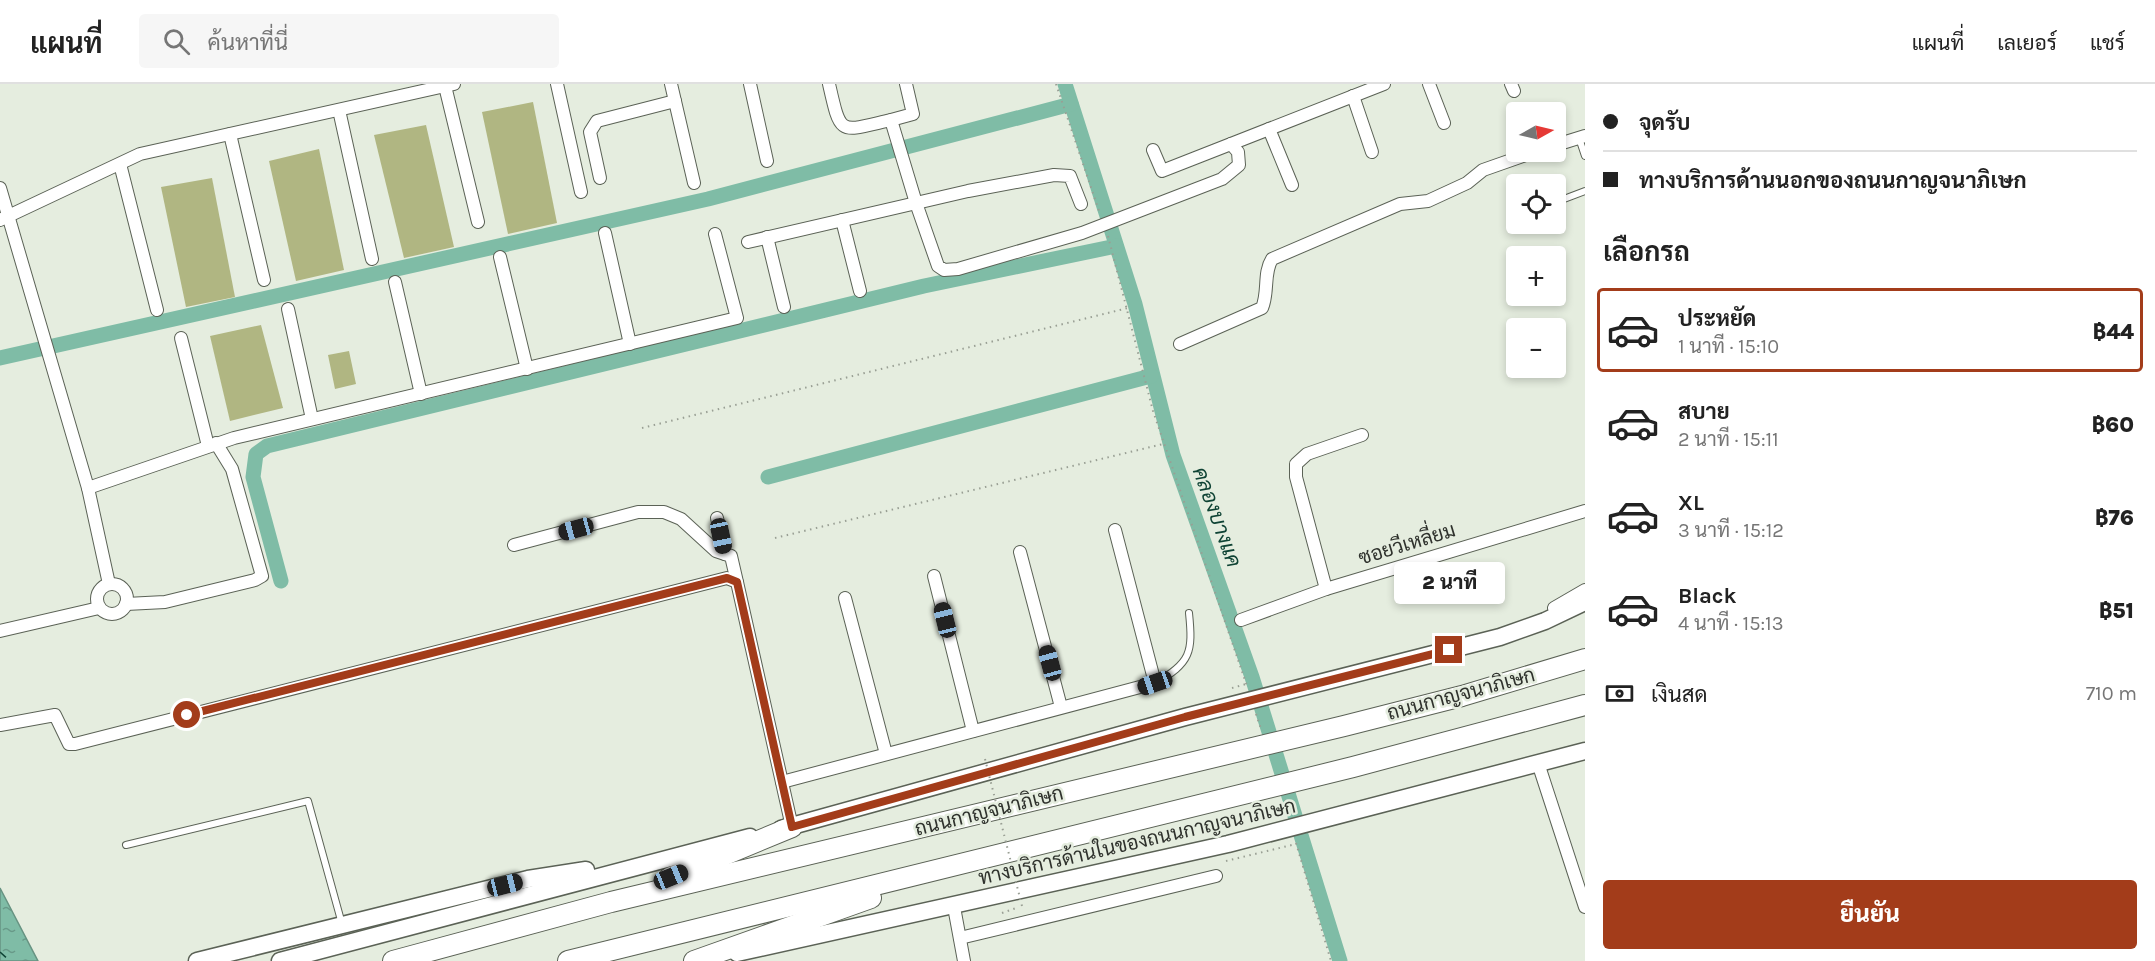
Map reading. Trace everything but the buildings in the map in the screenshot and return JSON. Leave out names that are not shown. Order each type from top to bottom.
[{"type":"highway","name":"ถนนกาญจนาภิเษก","points":[[393,961],[611,902],[1344,726],[1462,696],[1585,659]]},
{"type":"highway","points":[[568,961],[1353,767],[1585,705]]},
{"type":"highway","points":[[611,902],[792,827]]},
{"type":"highway","points":[[695,961],[976,861]]},
{"type":"main road","points":[[280,961],[792,827],[1185,717],[1500,636],[1545,621],[1585,602]]},
{"type":"main road","name":"ทางบริการด้านในของถนนกาญจนาภิเษก","points":[[695,961],[954,907],[1228,844],[1585,751]]},
{"type":"main road","points":[[197,961],[528,879],[679,855]]},
{"type":"main road","points":[[732,961],[769,946]]},
{"type":"street","points":[[557,84],[581,192]]},
{"type":"street","points":[[671,84],[694,183]]},
{"type":"street","points":[[750,84],[767,161]]},
{"type":"street","points":[[829,84],[838,123],[844,128],[854,129],[892,125],[913,114],[906,84]]},
{"type":"street","points":[[1153,150],[1162,171],[1384,84]]},
{"type":"street","points":[[1429,84],[1444,123]]},
{"type":"street","points":[[4,219],[140,154],[450,85],[478,222]]},
{"type":"street","points":[[1353,96],[1372,152]]},
{"type":"street","points":[[600,177],[590,132],[592,125],[597,121],[675,101]]},
{"type":"street","points":[[339,110],[372,259]]},
{"type":"street","points":[[892,125],[909,176],[915,203],[938,266],[944,270],[958,269],[1082,232],[1199,189],[1236,170],[1239,165],[1238,152],[1231,144]]},
{"type":"street","points":[[1269,129],[1292,185]]},
{"type":"street","points":[[230,134],[264,280]]},
{"type":"street","points":[[1566,142],[1582,137]]},
{"type":"street","points":[[1180,344],[1262,308],[1266,299],[1268,266],[1272,259],[1400,204],[1428,201],[1467,183],[1483,170],[1506,162]]},
{"type":"street","points":[[120,164],[157,310]]},
{"type":"street","points":[[748,242],[915,203],[1062,174],[1070,176],[1075,183],[1081,204]]},
{"type":"street","points":[[0,188],[4,219],[51,354],[87,488],[109,584]]},
{"type":"street","points":[[842,220],[860,291]]},
{"type":"street","points":[[605,233],[630,344]]},
{"type":"street","points":[[87,488],[212,444],[737,318],[715,234]]},
{"type":"street","points":[[767,237],[784,307]]},
{"type":"street","points":[[500,257],[527,369]]},
{"type":"street","points":[[395,282],[420,394]]},
{"type":"street","points":[[288,309],[312,419]]},
{"type":"street","points":[[0,631],[99,608],[114,614],[126,604],[165,602],[255,580],[262,576],[232,469],[212,444],[181,338]]},
{"type":"street","points":[[1326,589],[1296,477],[1296,465],[1307,454],[1362,435]]},
{"type":"street","name":"ซอยวีเหลี่ยม","points":[[1241,620],[1326,589],[1585,511]]},
{"type":"street","points":[[514,545],[638,512],[664,512],[681,519],[710,547],[733,559],[792,827]]},
{"type":"street","points":[[717,518],[724,554]]},
{"type":"street","points":[[782,782],[1155,683],[1115,530]]},
{"type":"street","points":[[1020,552],[1061,707]]},
{"type":"street","points":[[934,576],[973,731]]},
{"type":"street","points":[[0,725],[55,715],[65,740],[69,744],[75,744],[727,578],[737,582]]},
{"type":"street","points":[[109,584],[121,588],[126,595],[126,604]]},
{"type":"street","points":[[99,608],[98,593],[109,584]]},
{"type":"street","points":[[1500,636],[1585,590]]},
{"type":"street","points":[[845,598],[886,754]]},
{"type":"street","points":[[1538,763],[1585,907]]},
{"type":"street","points":[[960,938],[1216,876]]},
{"type":"street","points":[[954,907],[964,961]]},
{"type":"lane","points":[[1582,137],[1585,156]]},
{"type":"lane","points":[[1566,198],[1585,191]]},
{"type":"lane","points":[[1155,683],[1182,663],[1192,645],[1188,613]]},
{"type":"lane","points":[[126,845],[308,801],[342,924]]},
{"type":"path","points":[[1056,84],[1102,219]]},
{"type":"path","points":[[1106,230],[1163,444],[1250,694]]},
{"type":"path","points":[[642,428],[1128,308]]},
{"type":"path","points":[[775,538],[1163,444]]},
{"type":"path","points":[[1253,705],[1264,736]]},
{"type":"path","points":[[984,759],[1022,906],[1002,913]]},
{"type":"path","points":[[1285,799],[1291,821]]},
{"type":"path","points":[[1294,833],[1332,961]]},
{"type":"path","points":[[1222,861],[1296,844]]},
{"type":"water","points":[[0,888],[38,961],[0,961]]},
{"type":"waterway","name":"คลองบางแค","points":[[1065,84],[1135,304],[1173,455],[1252,677],[1340,961]]},
{"type":"waterway","points":[[0,358],[708,199],[1071,104]]},
{"type":"waterway","points":[[281,581],[253,477],[256,454],[267,446],[924,286],[1116,246]]},
{"type":"waterway","points":[[768,477],[1151,376]]},
{"type":"ferry route","points":[[0,952],[10,961]]},
{"type":"route","points":[[187,715],[727,578],[737,582],[792,827],[1185,717],[1449,650]]}]
